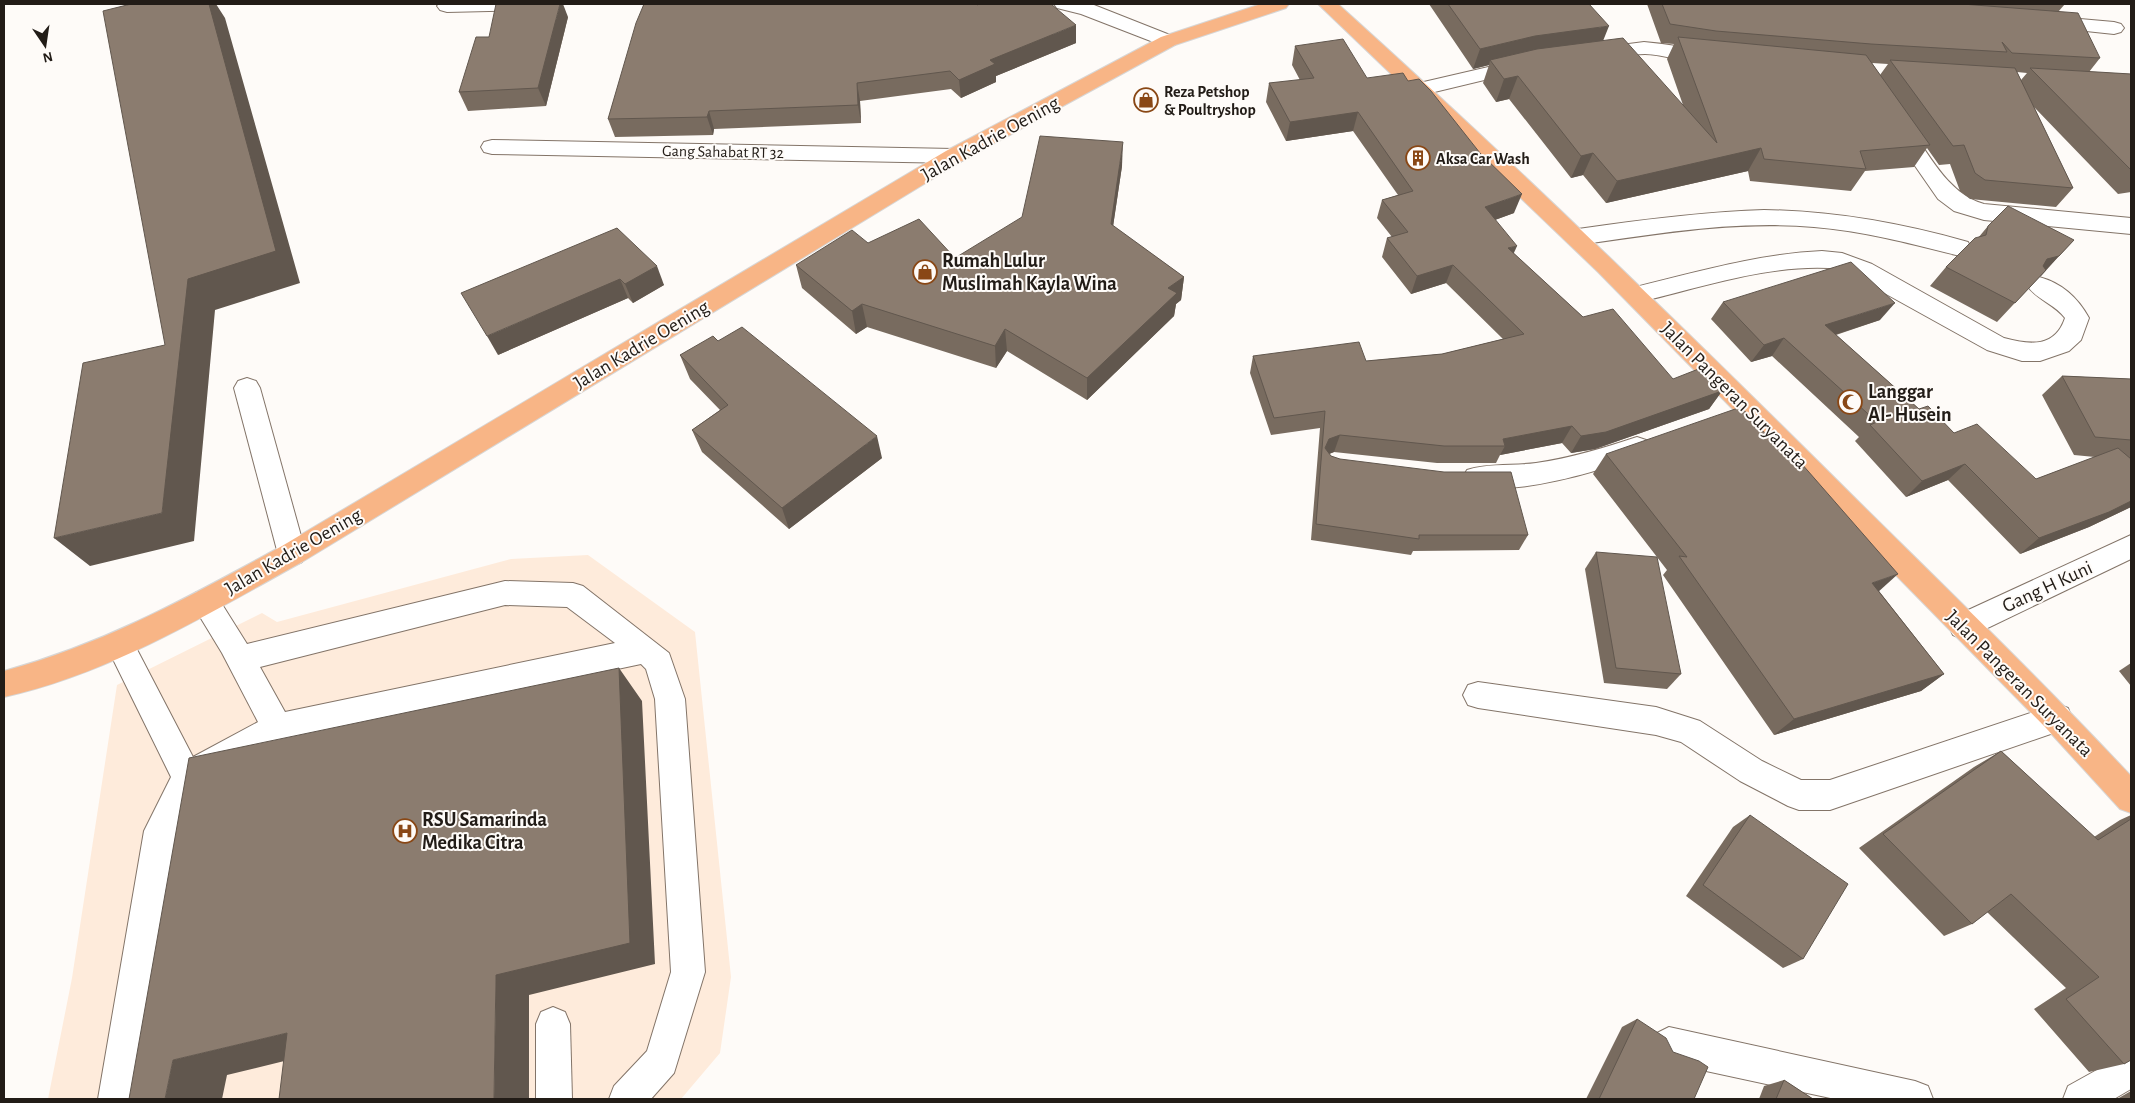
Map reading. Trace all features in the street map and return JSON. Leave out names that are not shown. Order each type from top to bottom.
[{"type":"main road","name":"Jalan Kadrie Oening","points":[[4,684],[46,673],[120,645],[205,602],[292,554],[954,156],[1168,41],[1279,4]]},
{"type":"main road","name":"Jalan Pangeran Suryanata","points":[[1326,4],[1422,89],[1578,237],[1963,626],[2057,718],[2131,798]]},
{"type":"street","points":[[447,6],[533,4]]},
{"type":"street","points":[[1064,4],[1087,9],[1168,41]]},
{"type":"street","points":[[2027,21],[2114,28]]},
{"type":"street","points":[[1576,58],[1644,48],[1726,59]]},
{"type":"street","points":[[1422,89],[1537,63]]},
{"type":"street","points":[[1886,109],[1946,194],[1962,206],[1984,212],[2131,226]]},
{"type":"street","name":"Gang Sahabat RT 32","points":[[492,147],[954,156]]},
{"type":"street","points":[[1578,237],[1703,220],[1792,218],[1862,225],[1960,248]]},
{"type":"street","points":[[1635,295],[1760,267],[1801,261],[1842,262],[1864,270],[1996,344],[2022,352],[2040,352],[2060,345],[2072,334],[2077,318],[2062,298],[2039,285]]},
{"type":"street","points":[[247,388],[292,554]]},
{"type":"street","points":[[1720,417],[1748,407]]},
{"type":"street","points":[[1454,476],[1507,476],[1548,473],[1598,461],[1664,438]]},
{"type":"street","name":"Gang H Kuni","points":[[1963,626],[2131,546]]},
{"type":"street","points":[[240,659],[505,593],[573,595],[659,662],[670,699],[688,972],[662,1061],[627,1099]]},
{"type":"street","points":[[205,602],[240,659],[277,727]]},
{"type":"street","points":[[120,645],[140,688],[187,777]]},
{"type":"street","points":[[116,1099],[160,831],[187,777],[277,727],[646,650]]},
{"type":"street","points":[[1478,695],[1656,721],[1689,731],[1751,771],[1799,795],[1830,796],[2057,718]]},
{"type":"street","points":[[553,1024],[554,1099]]},
{"type":"street","points":[[1669,1045],[1915,1099]]},
{"type":"street","points":[[2081,1099],[2131,1069]]},
{"type":"shaded area","name":"RSU Samarinda Medika Citra","points":[[588,555],[695,632],[731,977],[720,1053],[681,1099],[48,1099],[72,978],[117,685],[262,613],[277,622],[511,559]]},
{"type":"building","points":[[131,4],[209,4],[276,251],[188,279],[162,513],[54,538],[83,363],[165,345],[103,11]]},
{"type":"building","points":[[496,4],[560,4],[538,88],[459,92],[476,37],[489,37]]},
{"type":"building","points":[[644,4],[1051,4],[1076,25],[990,60],[995,64],[959,80],[950,71],[857,83],[858,105],[709,111],[707,117],[608,119],[636,23]]},
{"type":"building","points":[[1448,4],[1589,4],[1609,26],[1535,36],[1480,49]]},
{"type":"building","points":[[1662,4],[1962,4],[2078,13],[2100,58],[2012,53],[2002,42],[2007,52],[1871,44],[1716,31],[1670,24]]},
{"type":"building","points":[[1678,37],[1866,55],[1930,145],[1860,151],[1866,169],[1764,159],[1761,148],[1617,181],[1593,153],[1581,156],[1518,76],[1504,79],[1490,60],[1537,49],[1623,38],[1717,143]]},
{"type":"building","points":[[1343,39],[1367,78],[1403,73],[1408,81],[1419,79],[1431,91],[1480,153],[1522,194],[1485,207],[1517,246],[1508,248],[1583,317],[1613,309],[1673,379],[1701,368],[1722,391],[1606,432],[1581,436],[1572,426],[1503,439],[1505,446],[1444,446],[1340,435],[1329,439],[1325,448],[1331,456],[1340,459],[1444,472],[1511,472],[1528,535],[1419,535],[1419,539],[1316,524],[1325,411],[1274,418],[1253,356],[1359,342],[1366,361],[1442,354],[1524,334],[1453,265],[1417,276],[1387,238],[1408,232],[1382,200],[1413,191],[1358,112],[1290,122],[1269,83],[1314,78],[1295,46]]},
{"type":"building","points":[[1890,60],[2015,68],[2073,188],[1985,180],[1975,173],[1964,145],[1953,146]]},
{"type":"building","points":[[2030,68],[2131,74],[2131,170]]},
{"type":"building","points":[[1040,136],[1123,142],[1111,224],[1184,277],[1168,288],[1177,293],[1087,378],[1005,329],[995,346],[862,304],[852,311],[796,265],[852,230],[868,243],[919,219],[955,258],[1022,217]]},
{"type":"building","points":[[2008,206],[2074,240],[2059,256],[2047,259],[2043,266],[2046,270],[2015,303],[1946,267],[1975,238],[1986,235],[1988,226]]},
{"type":"building","points":[[617,228],[657,266],[625,284],[620,279],[487,336],[461,293]]},
{"type":"building","points":[[1851,262],[1895,303],[1825,325],[1919,409],[1928,406],[1954,433],[1977,424],[2036,479],[2118,448],[2131,459],[2131,501],[2109,512],[2039,538],[1965,464],[1922,481],[1870,425],[1877,422],[1784,338],[1764,345],[1723,302]]},
{"type":"building","points":[[742,327],[877,436],[782,508],[692,430],[728,405],[680,355],[713,336],[718,341]]},
{"type":"building","points":[[2062,376],[2131,379],[2131,440],[2095,437]]},
{"type":"building","points":[[1741,407],[1794,465],[1801,463],[1898,574],[1872,583],[1944,674],[1794,719],[1679,556],[1687,557],[1606,454]]},
{"type":"building","points":[[1596,552],[1657,557],[1681,674],[1616,668]]},
{"type":"building","points":[[619,668],[630,943],[496,975],[494,1099],[279,1099],[287,1033],[173,1060],[165,1099],[129,1099],[189,758]]},
{"type":"building","points":[[2001,751],[2098,840],[2131,819],[2131,1060],[2124,1064],[2066,999],[2099,977],[2011,894],[1972,924],[1883,834]]},
{"type":"building","points":[[1750,815],[1848,884],[1803,959],[1703,885]]},
{"type":"building","points":[[1637,1019],[1666,1038],[1673,1052],[1699,1061],[1708,1067],[1694,1099],[1599,1099]]},
{"type":"building","points":[[1784,1080],[1813,1099],[1776,1099]]},
{"type":"place","name":"Reza Petshop & Poultryshop","points":[[1146,100]]},
{"type":"place","name":"Aksa Car Wash","points":[[1418,158]]},
{"type":"place","name":"Rumah Lulur Muslimah Kayla Wina","points":[[925,272]]},
{"type":"place","name":"Langgar Al- Husein","points":[[1850,402]]},
{"type":"place","name":"RSU Samarinda Medika Citra","points":[[405,831]]}]
